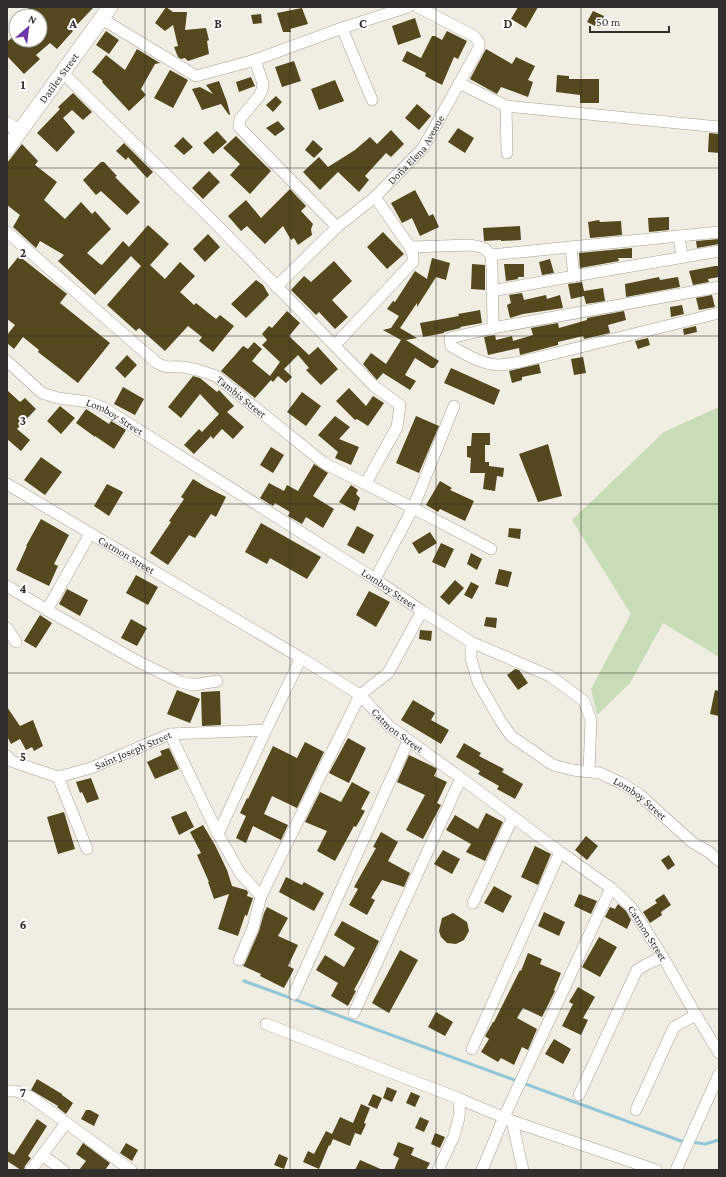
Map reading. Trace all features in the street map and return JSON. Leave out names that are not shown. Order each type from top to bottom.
[{"type":"main road","name":"Datiles Street","points":[[7,149],[13,127],[62,72],[106,13]]},
{"type":"street","points":[[106,13],[196,76],[255,60],[342,28],[408,7]]},
{"type":"street","name":"Doña Elena Avenue","points":[[276,287],[337,227],[375,197],[423,148],[479,48],[479,42],[474,36],[418,7]]},
{"type":"street","points":[[342,28],[372,100]]},
{"type":"street","points":[[255,60],[263,84],[262,90],[259,96],[240,119],[239,127],[337,227]]},
{"type":"street","points":[[62,72],[213,221],[374,386],[400,405],[397,426],[366,483]]},
{"type":"street","points":[[459,83],[506,106],[719,127]]},
{"type":"street","points":[[506,106],[507,153]]},
{"type":"street","points":[[335,345],[412,262],[413,255],[410,247],[375,197]]},
{"type":"street","name":"Tambis Street","points":[[7,232],[157,363],[166,367],[181,367],[204,371],[216,376],[324,463],[366,483],[490,549]]},
{"type":"street","points":[[491,255],[719,232]]},
{"type":"street","points":[[679,236],[682,257]]},
{"type":"street","points":[[410,247],[471,245],[484,248],[491,255],[493,328]]},
{"type":"street","points":[[571,248],[574,276]]},
{"type":"street","points":[[492,291],[719,251]]},
{"type":"street","points":[[719,287],[493,328],[450,338],[451,346],[484,362],[498,365],[520,362],[719,313]]},
{"type":"street","name":"Lomboy Street","points":[[7,361],[42,393],[58,398],[88,402],[104,408],[375,579],[471,642],[471,659],[478,682],[511,736],[553,765],[573,770],[589,771],[621,783],[640,795],[692,842],[709,852],[719,861]]},
{"type":"street","points":[[375,579],[413,508],[454,406]]},
{"type":"street","name":"Catmon Street","points":[[7,484],[301,658],[360,695],[389,726],[408,741],[611,888],[631,908],[663,957],[719,1053]]},
{"type":"street","points":[[47,610],[90,534]]},
{"type":"street","points":[[7,586],[137,661],[180,682],[194,685],[217,681]]},
{"type":"street","points":[[239,960],[253,928],[261,896],[360,695],[388,673],[422,611]]},
{"type":"street","points":[[7,628],[16,642]]},
{"type":"street","points":[[471,642],[550,676],[584,701],[591,720],[589,771]]},
{"type":"street","points":[[218,834],[301,658]]},
{"type":"street","name":"Saint Joseph Street","points":[[58,777],[91,768],[170,734],[266,730]]},
{"type":"street","points":[[170,734],[218,834],[240,873],[261,896]]},
{"type":"street","points":[[294,994],[408,741]]},
{"type":"street","points":[[7,756],[11,761],[58,777],[87,848]]},
{"type":"street","points":[[354,1013],[461,778]]},
{"type":"street","points":[[473,903],[513,817]]},
{"type":"street","points":[[472,1049],[560,852]]},
{"type":"street","points":[[482,1170],[508,1119],[611,888]]},
{"type":"street","points":[[579,1095],[637,970],[646,964],[663,957]]},
{"type":"street","points":[[636,1110],[674,1027],[696,1015]]},
{"type":"street","points":[[266,1024],[508,1119],[656,1170]]},
{"type":"street","points":[[676,1170],[719,1074]]},
{"type":"street","points":[[7,1091],[16,1091],[31,1097],[131,1170]]},
{"type":"street","points":[[438,1170],[454,1136],[459,1118],[460,1099]]},
{"type":"street","points":[[508,1119],[522,1170]]},
{"type":"street","points":[[31,1170],[66,1123]]},
{"type":"street","points":[[42,1155],[63,1170]]},
{"type":"green space","points":[[719,407],[719,657],[663,623],[630,683],[597,715],[591,689],[631,614],[572,520],[664,432]]},
{"type":"building","points":[[94,7],[72,30],[73,31],[57,49],[50,43],[48,45],[48,8],[28,8]]},
{"type":"building","points":[[166,7],[173,12],[187,12],[185,30],[206,28],[209,40],[207,41],[209,54],[188,61],[185,58],[181,59],[178,57],[174,47],[178,46],[173,25],[165,31],[155,23]]},
{"type":"building","points":[[518,7],[538,7],[526,28],[511,19]]},
{"type":"building","points":[[302,8],[308,24],[290,29],[291,32],[283,32],[277,13]]},
{"type":"building","points":[[593,11],[604,16],[599,28],[587,22]]},
{"type":"building","points":[[261,14],[262,23],[253,24],[251,15]]},
{"type":"building","points":[[415,18],[421,37],[398,45],[392,26]]},
{"type":"building","points":[[106,31],[119,40],[109,54],[96,45]]},
{"type":"building","points":[[447,31],[467,41],[458,59],[454,57],[442,85],[425,76],[426,73],[402,61],[407,51],[421,58],[432,36],[442,40]]},
{"type":"building","points":[[8,41],[8,48],[44,48],[36,55],[40,59],[24,74],[7,56]]},
{"type":"building","points":[[137,49],[160,63],[155,64],[141,89],[146,95],[129,111],[102,82],[103,81],[92,72],[106,55],[125,70]]},
{"type":"building","points":[[486,49],[512,64],[516,57],[535,66],[528,80],[533,82],[528,97],[501,87],[497,94],[470,79]]},
{"type":"building","points":[[294,61],[301,81],[282,87],[275,67]]},
{"type":"building","points":[[170,70],[188,80],[173,108],[154,98]]},
{"type":"building","points":[[557,75],[569,76],[569,79],[599,79],[599,103],[580,103],[580,95],[556,92]]},
{"type":"building","points":[[251,77],[255,86],[239,92],[236,82]]},
{"type":"building","points":[[335,80],[344,101],[319,110],[311,89]]},
{"type":"building","points":[[219,81],[227,102],[229,115],[221,104],[202,110],[192,89],[200,87],[213,94],[206,85]]},
{"type":"building","points":[[73,93],[92,112],[83,120],[72,110],[63,118],[75,132],[57,152],[37,133],[60,109],[58,107]]},
{"type":"building","points":[[276,96],[282,102],[273,112],[266,105]]},
{"type":"building","points":[[417,104],[431,116],[419,130],[405,118]]},
{"type":"building","points":[[278,121],[285,129],[275,136],[266,128]]},
{"type":"building","points":[[458,128],[474,138],[465,153],[448,142]]},
{"type":"building","points":[[391,130],[404,144],[391,157],[386,153],[365,176],[369,180],[359,192],[338,172],[320,190],[303,172],[319,157],[328,167],[355,150],[370,137],[377,144]]},
{"type":"building","points":[[217,131],[227,142],[213,154],[203,143]]},
{"type":"building","points":[[709,133],[719,134],[719,153],[708,152]]},
{"type":"building","points":[[236,136],[271,171],[250,194],[230,175],[240,164],[223,148]]},
{"type":"building","points":[[183,137],[193,147],[184,155],[174,146]]},
{"type":"building","points":[[313,140],[323,149],[314,158],[305,150]]},
{"type":"building","points":[[124,143],[153,172],[147,178],[128,157],[126,160],[116,151]]},
{"type":"building","points":[[22,144],[38,161],[35,165],[57,182],[44,200],[65,219],[81,202],[92,214],[95,211],[111,229],[87,253],[100,264],[102,265],[123,241],[129,247],[148,225],[169,244],[150,265],[165,279],[180,262],[195,276],[180,292],[194,305],[196,303],[216,319],[220,315],[234,326],[213,352],[199,341],[202,337],[188,326],[165,351],[139,328],[136,331],[107,305],[141,266],[131,256],[95,295],[58,261],[64,255],[40,241],[36,248],[13,227],[20,215],[7,205],[7,163]]},
{"type":"building","points":[[101,162],[104,162],[117,176],[115,177],[140,202],[127,215],[101,191],[96,195],[83,180]]},
{"type":"building","points":[[209,171],[220,182],[203,199],[192,188]]},
{"type":"building","points":[[290,189],[306,206],[301,211],[313,224],[311,229],[312,235],[298,245],[294,238],[291,240],[283,226],[265,244],[247,226],[241,231],[228,216],[246,200],[261,218]]},
{"type":"building","points":[[415,190],[429,216],[433,214],[439,227],[420,236],[412,218],[402,223],[391,203]]},
{"type":"building","points":[[669,217],[669,230],[649,232],[648,218]]},
{"type":"building","points":[[599,220],[600,222],[621,221],[622,235],[590,238],[588,222]]},
{"type":"building","points":[[520,226],[521,240],[484,241],[483,228]]},
{"type":"building","points":[[383,232],[404,254],[387,269],[367,247]]},
{"type":"building","points":[[208,234],[220,247],[205,262],[193,249]]},
{"type":"building","points":[[719,239],[719,244],[697,248],[696,241]]},
{"type":"building","points":[[632,248],[632,258],[618,258],[619,261],[580,268],[579,253]]},
{"type":"building","points":[[19,256],[67,294],[60,303],[110,343],[78,383],[38,352],[39,350],[23,337],[14,349],[7,343],[7,335],[15,325],[7,319],[7,271]]},
{"type":"building","points":[[432,258],[450,263],[446,280],[436,277],[417,307],[417,303],[400,328],[417,338],[406,340],[439,361],[434,368],[431,368],[415,358],[405,375],[416,381],[410,390],[383,373],[377,380],[363,364],[371,353],[386,364],[401,340],[383,330],[391,328],[399,316],[387,309],[393,301],[395,302],[415,271],[427,279]]},
{"type":"building","points":[[550,259],[554,273],[542,275],[539,262]]},
{"type":"building","points":[[334,261],[352,281],[332,300],[348,317],[335,329],[319,312],[316,315],[291,290],[304,276],[311,282]]},
{"type":"building","points":[[472,264],[485,265],[485,290],[471,289]]},
{"type":"building","points":[[504,264],[524,264],[524,277],[518,277],[518,279],[506,281]]},
{"type":"building","points":[[719,266],[719,277],[708,279],[709,282],[693,285],[689,271]]},
{"type":"building","points":[[659,277],[660,280],[678,277],[680,287],[626,297],[625,284]]},
{"type":"building","points":[[256,280],[263,285],[269,295],[246,318],[231,304]]},
{"type":"building","points":[[582,282],[584,291],[603,288],[605,301],[586,304],[584,296],[571,299],[568,284]]},
{"type":"building","points":[[522,293],[524,300],[546,295],[547,299],[560,295],[563,308],[523,314],[510,318],[507,305],[511,303],[509,295]]},
{"type":"building","points":[[712,295],[715,307],[699,310],[696,298]]},
{"type":"building","points":[[682,305],[684,314],[671,317],[670,307]]},
{"type":"building","points":[[480,310],[482,323],[423,337],[420,323],[459,316],[458,314]]},
{"type":"building","points":[[287,311],[300,323],[289,336],[309,355],[318,347],[338,369],[321,385],[306,370],[309,368],[298,355],[284,369],[292,377],[286,383],[278,376],[273,382],[271,380],[255,398],[221,371],[243,346],[248,349],[254,342],[262,349],[252,361],[270,376],[280,362],[262,345],[267,340],[262,334],[269,326],[272,328]]},
{"type":"building","points":[[624,311],[626,320],[608,325],[610,333],[584,339],[583,336],[558,342],[558,345],[520,355],[519,348],[488,355],[484,337],[495,335],[496,340],[512,336],[513,341],[533,335],[531,328],[558,323],[559,328],[587,320],[587,318]]},
{"type":"building","points":[[696,326],[697,332],[684,335],[683,329]]},
{"type":"building","points":[[648,338],[650,345],[638,349],[635,341]]},
{"type":"building","points":[[127,355],[137,365],[125,378],[115,368]]},
{"type":"building","points":[[583,357],[586,373],[574,375],[571,359]]},
{"type":"building","points":[[539,364],[541,373],[522,377],[522,380],[512,383],[509,371]]},
{"type":"building","points":[[451,368],[500,390],[494,405],[444,383]]},
{"type":"building","points":[[193,376],[200,378],[217,392],[219,390],[234,406],[227,412],[244,427],[233,439],[222,429],[213,439],[211,436],[194,454],[184,445],[199,429],[202,432],[219,414],[200,394],[181,418],[168,407]]},
{"type":"building","points":[[123,387],[144,399],[135,415],[114,404]]},
{"type":"building","points":[[349,388],[366,406],[373,396],[384,403],[368,426],[357,419],[355,420],[336,401]]},
{"type":"building","points":[[7,390],[20,402],[25,398],[36,409],[17,429],[30,440],[21,451],[7,439]]},
{"type":"building","points":[[302,392],[321,406],[306,426],[287,412]]},
{"type":"building","points":[[60,406],[75,418],[61,434],[47,421]]},
{"type":"building","points":[[86,409],[109,424],[111,421],[126,430],[114,449],[76,423]]},
{"type":"building","points":[[335,416],[350,427],[339,439],[359,447],[351,465],[335,458],[338,452],[318,435]]},
{"type":"building","points":[[416,416],[439,426],[419,473],[396,463]]},
{"type":"building","points":[[472,433],[490,433],[490,445],[485,445],[485,462],[489,462],[489,466],[504,468],[503,477],[497,476],[495,491],[483,489],[485,473],[470,473],[471,458],[467,457],[467,446],[471,446]]},
{"type":"building","points":[[548,444],[562,496],[538,502],[519,454]]},
{"type":"building","points":[[271,447],[284,455],[273,473],[260,465]]},
{"type":"building","points":[[41,457],[62,472],[45,495],[24,480]]},
{"type":"building","points":[[314,464],[328,473],[313,496],[334,509],[323,528],[306,517],[302,524],[288,516],[290,512],[275,503],[273,506],[260,498],[269,483],[284,491],[287,485],[298,491]]},
{"type":"building","points":[[193,479],[226,497],[216,517],[211,514],[195,538],[189,535],[168,565],[150,553],[171,522],[169,521],[184,499],[181,497]]},
{"type":"building","points":[[440,481],[452,488],[450,490],[474,501],[465,521],[440,509],[438,512],[426,505]]},
{"type":"building","points":[[107,484],[123,492],[109,516],[94,506]]},
{"type":"building","points":[[351,485],[358,490],[356,494],[360,498],[355,511],[339,502]]},
{"type":"building","points":[[41,519],[69,535],[54,564],[58,566],[49,586],[16,570],[26,546]]},
{"type":"building","points":[[261,523],[321,557],[307,579],[270,558],[267,564],[245,552]]},
{"type":"building","points":[[357,526],[374,535],[364,554],[347,545]]},
{"type":"building","points":[[509,528],[521,529],[520,539],[508,537]]},
{"type":"building","points":[[430,532],[437,543],[419,554],[412,543]]},
{"type":"building","points":[[441,543],[454,549],[445,568],[432,562]]},
{"type":"building","points":[[471,553],[482,559],[477,570],[467,564]]},
{"type":"building","points":[[499,569],[512,572],[508,587],[495,584]]},
{"type":"building","points":[[136,575],[158,587],[148,605],[126,593]]},
{"type":"building","points":[[455,580],[464,588],[449,605],[440,597]]},
{"type":"building","points":[[471,582],[479,586],[472,599],[464,595]]},
{"type":"building","points":[[67,589],[88,600],[80,616],[59,604]]},
{"type":"building","points":[[369,591],[390,602],[376,627],[356,615]]},
{"type":"building","points":[[40,615],[52,623],[36,648],[24,641]]},
{"type":"building","points":[[486,617],[497,618],[496,628],[484,626]]},
{"type":"building","points":[[131,619],[147,628],[137,646],[121,638]]},
{"type":"building","points":[[420,630],[432,631],[431,641],[419,639]]},
{"type":"building","points":[[515,669],[519,670],[528,683],[518,690],[507,675]]},
{"type":"building","points":[[177,690],[200,699],[190,723],[167,714]]},
{"type":"building","points":[[715,690],[719,691],[719,716],[710,714]]},
{"type":"building","points":[[220,691],[221,725],[202,726],[201,692]]},
{"type":"building","points":[[413,700],[435,713],[431,720],[449,730],[441,744],[401,720]]},
{"type":"building","points":[[7,707],[20,726],[33,720],[43,746],[34,751],[32,747],[26,750],[20,739],[11,744],[7,736]]},
{"type":"building","points":[[348,738],[366,748],[349,783],[329,773]]},
{"type":"building","points":[[305,742],[324,752],[297,808],[272,796],[264,814],[288,825],[281,840],[253,826],[246,843],[236,838],[246,816],[240,813],[273,746],[297,758]]},
{"type":"building","points":[[464,743],[481,753],[479,756],[504,769],[502,772],[523,784],[515,799],[497,789],[499,786],[478,774],[480,771],[456,757]]},
{"type":"building","points":[[169,748],[179,769],[155,779],[147,762],[162,755],[160,751]]},
{"type":"building","points":[[409,755],[437,769],[434,776],[447,782],[437,803],[441,805],[423,839],[406,830],[425,795],[397,782]]},
{"type":"building","points":[[91,778],[99,799],[87,803],[82,792],[80,793],[76,782]]},
{"type":"building","points":[[352,782],[370,792],[361,809],[365,811],[356,827],[354,826],[335,861],[317,851],[327,831],[305,822],[320,792],[341,802]]},
{"type":"building","points":[[186,811],[194,827],[179,835],[171,817]]},
{"type":"building","points":[[64,812],[75,849],[58,854],[47,817]]},
{"type":"building","points":[[486,813],[503,822],[485,861],[466,852],[471,844],[446,830],[455,815],[478,829]]},
{"type":"building","points":[[203,825],[227,870],[232,886],[246,890],[248,892],[247,896],[253,898],[238,936],[218,929],[229,894],[214,899],[209,882],[197,855],[201,853],[190,832]]},
{"type":"building","points":[[381,832],[398,842],[388,861],[410,873],[404,887],[382,880],[371,898],[375,900],[367,915],[349,905],[358,889],[354,887],[376,848],[373,847]]},
{"type":"building","points":[[586,836],[598,846],[587,860],[575,850]]},
{"type":"building","points":[[535,846],[551,854],[538,885],[521,877]]},
{"type":"building","points":[[443,850],[460,859],[452,874],[434,864]]},
{"type":"building","points":[[669,855],[675,865],[668,870],[661,860]]},
{"type":"building","points":[[286,877],[302,885],[304,882],[324,893],[314,911],[279,892]]},
{"type":"building","points":[[494,886],[512,896],[503,913],[484,903]]},
{"type":"building","points":[[579,894],[597,901],[591,914],[574,906]]},
{"type":"building","points":[[664,894],[671,905],[661,912],[662,915],[650,923],[643,912],[657,903],[655,900]]},
{"type":"building","points":[[618,904],[626,911],[631,920],[627,929],[605,917],[610,907],[615,909]]},
{"type":"building","points":[[267,907],[288,918],[278,936],[298,945],[288,966],[294,969],[284,988],[260,976],[261,974],[243,966],[259,931]]},
{"type":"building","points":[[544,912],[565,922],[559,936],[538,926]]},
{"type":"building","points":[[453,913],[467,922],[469,931],[464,940],[456,944],[447,943],[441,937],[439,931],[442,918]]},
{"type":"building","points":[[342,921],[379,941],[354,990],[356,991],[348,1006],[331,996],[338,983],[316,970],[325,955],[344,967],[355,948],[334,935]]},
{"type":"building","points":[[599,937],[617,947],[600,977],[582,967]]},
{"type":"building","points":[[400,950],[418,960],[389,1013],[372,1003]]},
{"type":"building","points":[[528,953],[542,959],[540,964],[561,973],[554,990],[555,991],[542,1017],[523,1008],[517,1018],[537,1029],[528,1050],[522,1047],[514,1065],[501,1058],[498,1062],[481,1052],[489,1039],[485,1036],[494,1022],[520,970],[521,971]]},
{"type":"building","points":[[578,987],[595,997],[583,1018],[588,1020],[581,1035],[562,1026],[573,1004],[569,1002]]},
{"type":"building","points":[[436,1012],[453,1022],[445,1036],[428,1027]]},
{"type":"building","points":[[554,1039],[571,1049],[563,1064],[545,1054]]},
{"type":"building","points":[[37,1079],[62,1094],[73,1103],[66,1114],[57,1107],[58,1106],[31,1090]]},
{"type":"building","points":[[387,1087],[397,1091],[392,1102],[383,1098]]},
{"type":"building","points":[[411,1092],[420,1096],[415,1107],[406,1103]]},
{"type":"building","points":[[373,1094],[382,1098],[377,1109],[368,1105]]},
{"type":"building","points":[[361,1104],[370,1108],[364,1123],[366,1124],[361,1135],[355,1133],[350,1146],[333,1139],[319,1169],[303,1162],[308,1151],[314,1154],[326,1131],[332,1134],[340,1117],[353,1123]]},
{"type":"building","points":[[86,1110],[90,1110],[99,1115],[94,1126],[81,1119]]},
{"type":"building","points":[[420,1117],[429,1121],[424,1132],[415,1128]]},
{"type":"building","points":[[37,1119],[47,1126],[28,1156],[31,1158],[24,1170],[21,1170],[7,1161],[7,1151],[14,1155]]},
{"type":"building","points":[[435,1133],[445,1137],[440,1148],[431,1144]]},
{"type":"building","points":[[398,1142],[414,1148],[411,1155],[430,1163],[426,1170],[394,1170],[399,1158],[393,1155]]},
{"type":"building","points":[[83,1143],[110,1163],[105,1170],[79,1170],[86,1161],[76,1154]]},
{"type":"building","points":[[126,1143],[138,1150],[132,1161],[120,1153]]},
{"type":"building","points":[[279,1154],[288,1158],[284,1169],[274,1165]]},
{"type":"building","points":[[360,1160],[383,1170],[355,1170]]},
{"type":"waterway","points":[[244,981],[681,1141],[686,1141]]},
{"type":"waterway","points":[[691,1142],[705,1144],[719,1140]]}]
